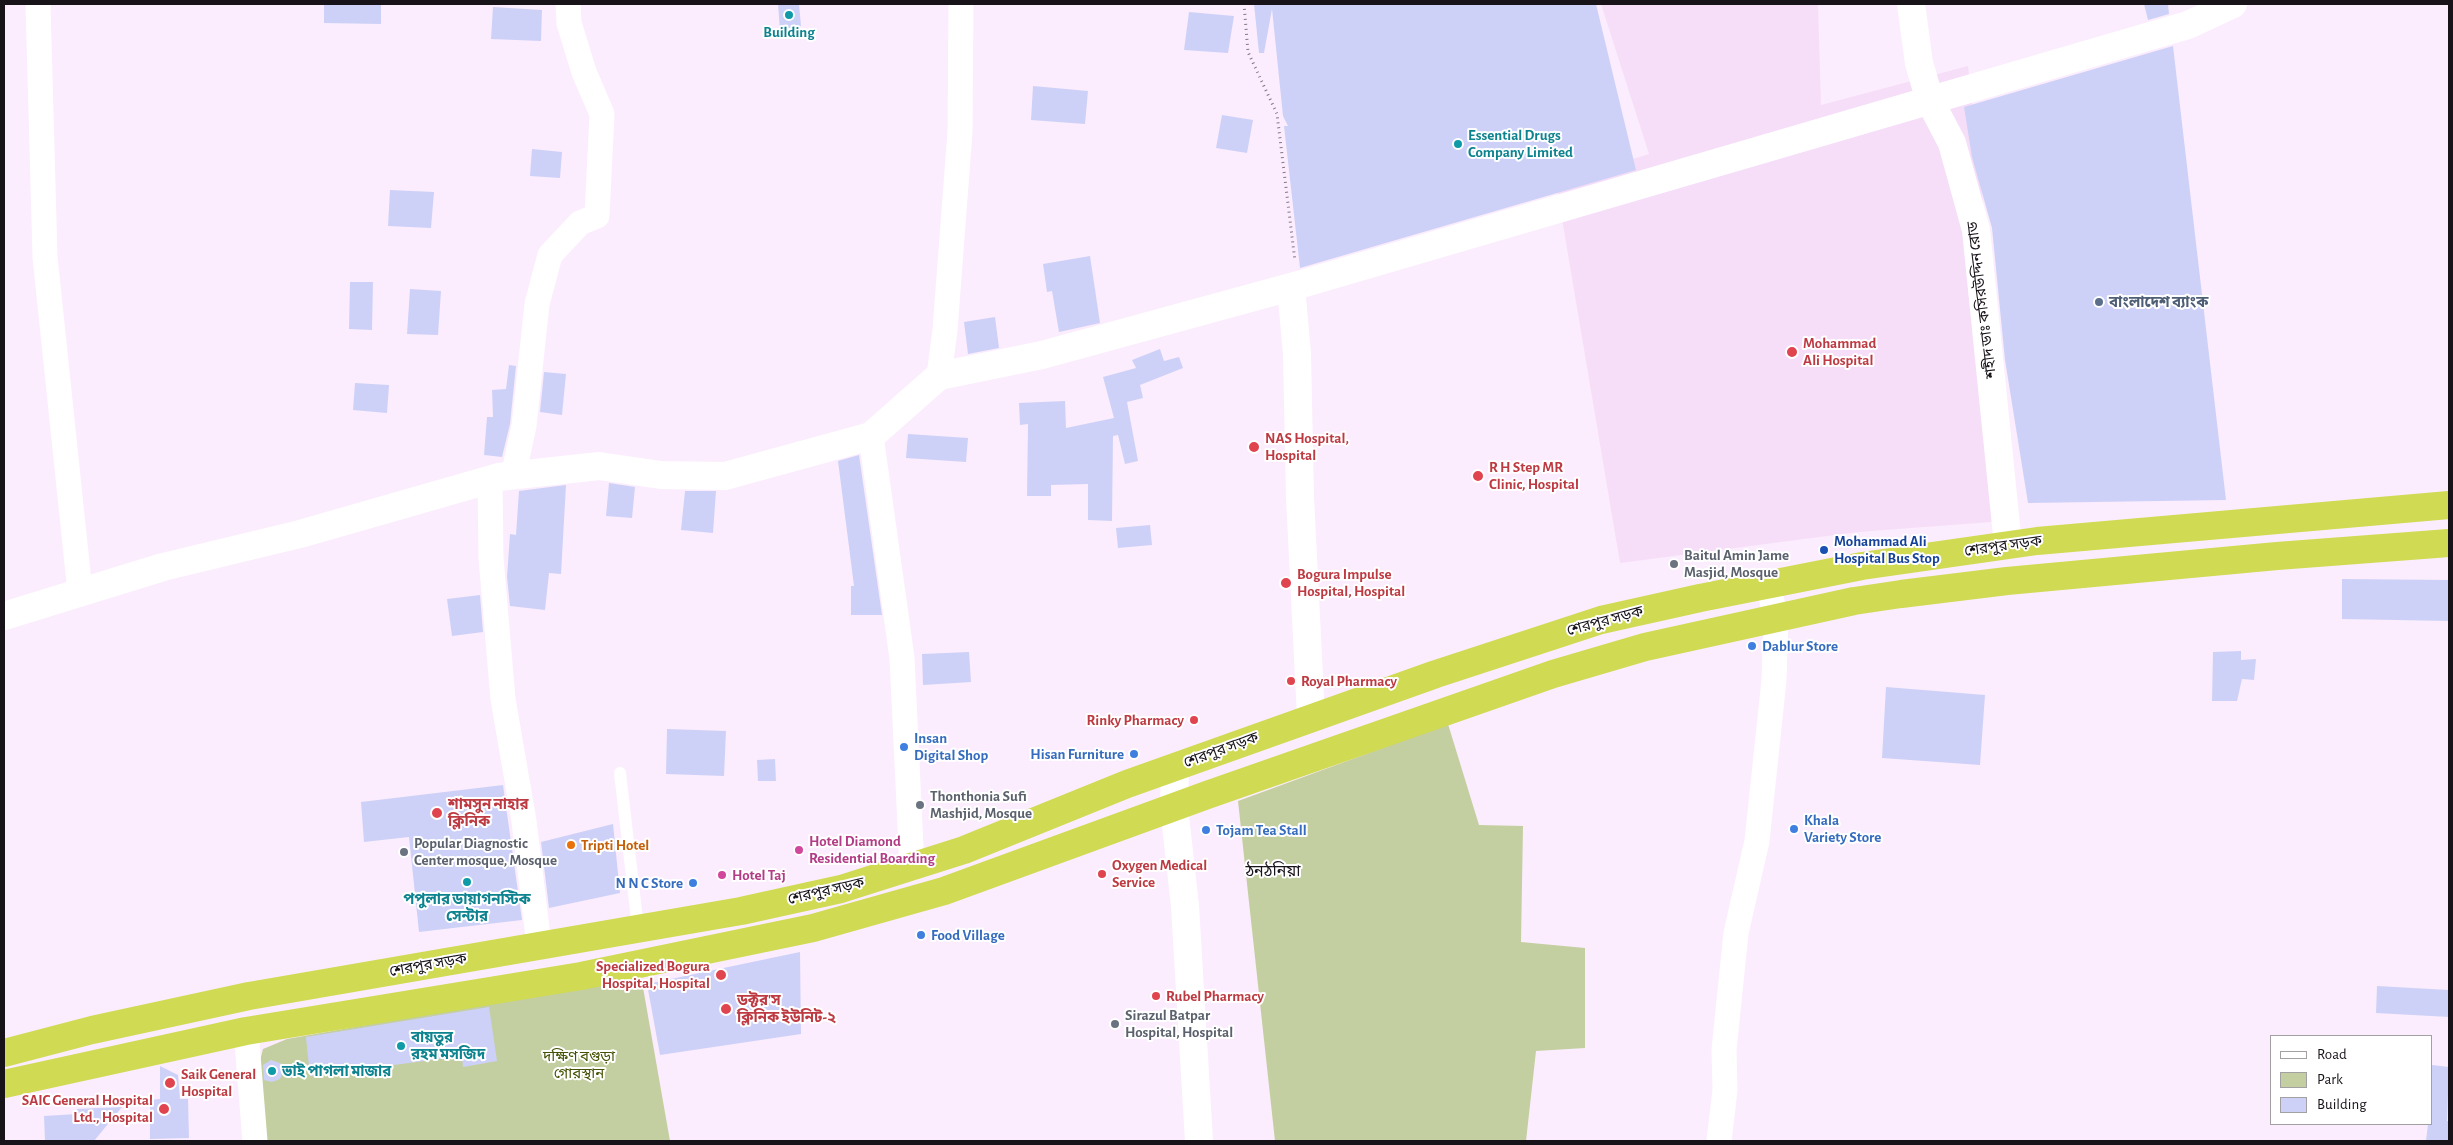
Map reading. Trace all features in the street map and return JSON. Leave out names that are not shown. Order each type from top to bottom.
[{"type":"highway","name":"শেরপুর সড়ক","points":[[4,1053],[92,1030],[249,996],[741,911],[841,889],[912,868],[979,844],[1127,784],[1311,717],[1601,620],[1862,566],[2008,545],[2131,532],[2449,505]]},
{"type":"highway","name":"শেরপুর সড়ক","points":[[4,1084],[246,1030],[581,976],[813,928],[944,891],[1174,807],[1553,674],[1645,647],[1776,620],[1854,601],[2007,580],[2449,543]]},
{"type":"street","points":[[38,4],[45,257],[80,592]]},
{"type":"street","points":[[538,945],[524,822],[503,699],[491,558],[502,478],[524,426],[537,304],[550,255],[580,223],[597,216],[602,114],[584,72],[574,40],[569,23],[568,4]]},
{"type":"street","points":[[939,376],[945,330],[960,132],[960,4]]},
{"type":"street","name":"শহীদ ডাঃ কসিরউদ্দিন রোড","points":[[1911,4],[1919,63],[1930,101],[1952,143],[1976,230],[2008,545]]},
{"type":"street","points":[[4,616],[162,567],[300,534],[502,478],[599,466],[661,474],[725,476],[871,436],[939,376],[1042,355],[1295,286],[2188,25],[2233,4]]},
{"type":"street","points":[[1295,286],[1300,497],[1311,717]]},
{"type":"street","points":[[871,436],[902,658],[912,868]]},
{"type":"street","points":[[1719,1141],[1725,1090],[1724,1050],[1736,933],[1757,841],[1774,680],[1776,620],[1768,584]]},
{"type":"street","points":[[1175,767],[1174,807],[1185,906],[1199,1141]]},
{"type":"street","points":[[246,1030],[255,1141]]},
{"type":"lane","points":[[620,773],[638,928]]},
{"type":"path","points":[[1244,4],[1248,52],[1277,114],[1295,286]]},
{"type":"shaded area","name":"Mohammad Ali Hospital","points":[[1601,4],[1818,4],[1821,105],[1968,66],[2018,520],[1858,532],[1620,563],[1556,183],[1649,154]]},
{"type":"green space","points":[[1448,724],[1479,825],[1523,826],[1521,942],[1585,948],[1585,1048],[1536,1051],[1526,1141],[1275,1141],[1238,801]]},
{"type":"green space","name":"দক্ষিণ বগুড়া গোরস্থান","points":[[641,976],[670,1141],[260,1141],[256,1076],[263,1049],[287,1039]]},
{"type":"building","points":[[324,4],[381,4],[381,24],[324,23]]},
{"type":"building","name":"Building","points":[[778,4],[799,4],[801,26],[780,30]]},
{"type":"building","name":"Essential Drugs Company Limited","points":[[1254,4],[1596,4],[1636,170],[1300,268],[1284,126],[1288,126],[1283,116],[1272,9],[1264,53],[1259,53]]},
{"type":"building","points":[[2144,4],[2168,4],[2169,14],[2148,20]]},
{"type":"building","points":[[493,7],[542,10],[541,41],[491,39]]},
{"type":"building","points":[[1189,12],[1234,16],[1228,53],[1184,50]]},
{"type":"building","name":"বাংলাদেশ ব্যাংক","points":[[2173,46],[2226,500],[2028,503],[2005,360],[1992,228],[1972,157],[1964,107]]},
{"type":"building","points":[[1033,86],[1088,91],[1085,124],[1031,120]]},
{"type":"building","points":[[1222,115],[1253,120],[1247,153],[1216,148]]},
{"type":"building","points":[[532,149],[562,152],[560,178],[530,176]]},
{"type":"building","points":[[390,190],[434,192],[431,228],[388,226]]},
{"type":"building","points":[[1090,256],[1100,323],[1059,332],[1052,291],[1047,292],[1043,264]]},
{"type":"building","points":[[350,282],[373,282],[372,330],[349,329]]},
{"type":"building","points":[[410,289],[441,291],[438,335],[407,334]]},
{"type":"building","points":[[995,317],[999,348],[968,354],[964,322]]},
{"type":"building","points":[[1160,349],[1164,361],[1179,357],[1183,368],[1140,385],[1143,398],[1127,402],[1138,461],[1125,464],[1118,435],[1113,436],[1112,521],[1088,520],[1088,484],[1051,485],[1051,496],[1027,496],[1028,424],[1020,425],[1019,403],[1065,401],[1066,428],[1114,418],[1103,377],[1136,368],[1132,360]]},
{"type":"building","points":[[509,365],[516,366],[510,424],[502,457],[484,455],[487,417],[493,417],[492,390],[506,389]]},
{"type":"building","points":[[544,372],[566,374],[562,415],[540,412]]},
{"type":"building","points":[[355,383],[389,385],[387,413],[353,410]]},
{"type":"building","points":[[908,434],[968,438],[966,462],[906,458]]},
{"type":"building","points":[[859,455],[882,615],[851,615],[851,586],[854,586],[838,461]]},
{"type":"building","points":[[609,483],[635,487],[632,518],[606,516]]},
{"type":"building","points":[[566,485],[561,574],[549,573],[545,610],[510,606],[507,577],[510,534],[516,535],[519,491]]},
{"type":"building","points":[[685,491],[716,491],[713,533],[681,530]]},
{"type":"building","points":[[1150,525],[1152,545],[1118,548],[1116,528]]},
{"type":"building","points":[[2342,579],[2449,580],[2449,621],[2342,619]]},
{"type":"building","points":[[480,595],[483,632],[452,636],[447,599]]},
{"type":"building","points":[[2241,651],[2241,660],[2256,659],[2254,680],[2242,679],[2237,701],[2212,701],[2213,652]]},
{"type":"building","points":[[969,652],[971,682],[923,685],[922,654]]},
{"type":"building","points":[[1886,687],[1985,695],[1980,765],[1882,758]]},
{"type":"building","points":[[667,729],[726,731],[724,776],[666,774]]},
{"type":"building","points":[[775,759],[776,781],[758,781],[757,760]]},
{"type":"building","points":[[503,785],[522,920],[419,932],[409,837],[364,842],[361,802]]},
{"type":"building","points":[[613,824],[620,893],[549,908],[541,842]]},
{"type":"building","name":"ডক্টর'স ক্লিনিক ইউনিট-২","points":[[800,952],[801,1034],[660,1055],[647,984]]},
{"type":"building","points":[[2377,986],[2449,990],[2449,1017],[2376,1013]]},
{"type":"building","name":"বায়তুর রহম মসজিদ","points":[[489,1007],[497,1061],[463,1067],[462,1056],[310,1076],[306,1037]]},
{"type":"building","name":"ভাই পাগলা মাজার","points":[[271,1060],[285,1065],[280,1079],[272,1082],[264,1080],[263,1065]]},
{"type":"building","points":[[2433,1065],[2449,1067],[2447,1121],[2449,1121],[2449,1141],[2426,1141],[2428,1125],[2433,1125]]},
{"type":"building","points":[[160,1066],[178,1075],[180,1099],[188,1099],[189,1138],[150,1139],[150,1100],[160,1099]]},
{"type":"building","points":[[122,1107],[94,1141],[45,1141],[44,1116],[77,1114],[77,1109]]},
{"type":"place","name":"Building","points":[[789,15]]},
{"type":"place","name":"Essential Drugs Company Limited","points":[[1458,144]]},
{"type":"place","name":"বাংলাদেশ ব্যাংক","points":[[2099,302]]},
{"type":"place","name":"Mohammad Ali Hospital","points":[[1792,352]]},
{"type":"place","name":"NAS Hospital, Hospital","points":[[1254,447]]},
{"type":"place","name":"R H Step MR Clinic, Hospital","points":[[1478,476]]},
{"type":"place","name":"Mohammad Ali Hospital Bus Stop","points":[[1824,550]]},
{"type":"place","name":"Baitul Amin Jame Masjid, Mosque","points":[[1674,564]]},
{"type":"place","name":"Bogura Impulse Hospital, Hospital","points":[[1286,583]]},
{"type":"place","name":"Dablur Store","points":[[1752,646]]},
{"type":"place","name":"Royal Pharmacy","points":[[1291,681]]},
{"type":"place","name":"Rinky Pharmacy","points":[[1194,720]]},
{"type":"place","name":"Insan Digital Shop","points":[[904,747]]},
{"type":"place","name":"Hisan Furniture","points":[[1134,754]]},
{"type":"place","name":"Thonthonia Sufi Mashjid, Mosque","points":[[920,805]]},
{"type":"place","name":"শামসুন নাহার ক্লিনিক","points":[[437,813]]},
{"type":"place","name":"Khala Variety Store","points":[[1794,829]]},
{"type":"place","name":"Tojam Tea Stall","points":[[1206,830]]},
{"type":"place","name":"Tripti Hotel","points":[[571,845]]},
{"type":"place","name":"Hotel Diamond Residential Boarding","points":[[799,850]]},
{"type":"place","name":"Popular Diagnostic Center mosque, Mosque","points":[[404,852]]},
{"type":"place","name":"Oxygen Medical Service","points":[[1102,874]]},
{"type":"place","name":"Hotel Taj","points":[[722,875]]},
{"type":"place","name":"পপুলার ডায়াগনস্টিক সেন্টার","points":[[467,882]]},
{"type":"place","name":"N N C Store","points":[[693,883]]},
{"type":"place","name":"Food Village","points":[[921,935]]},
{"type":"place","name":"Specialized Bogura Hospital, Hospital","points":[[721,975]]},
{"type":"place","name":"Rubel Pharmacy","points":[[1156,996]]},
{"type":"place","name":"ডক্টর'স ক্লিনিক ইউনিট-২","points":[[726,1009]]},
{"type":"place","name":"Sirazul Batpar Hospital, Hospital","points":[[1115,1024]]},
{"type":"place","name":"বায়তুর রহম মসজিদ","points":[[401,1046]]},
{"type":"place","name":"ভাই পাগলা মাজার","points":[[272,1071]]},
{"type":"place","name":"Saik General Hospital","points":[[170,1083]]},
{"type":"place","name":"SAIC General Hospital Ltd., Hospital","points":[[164,1109]]},
{"type":"district","name":"ঠনঠনিয়া","points":[[1273,871]]}]
